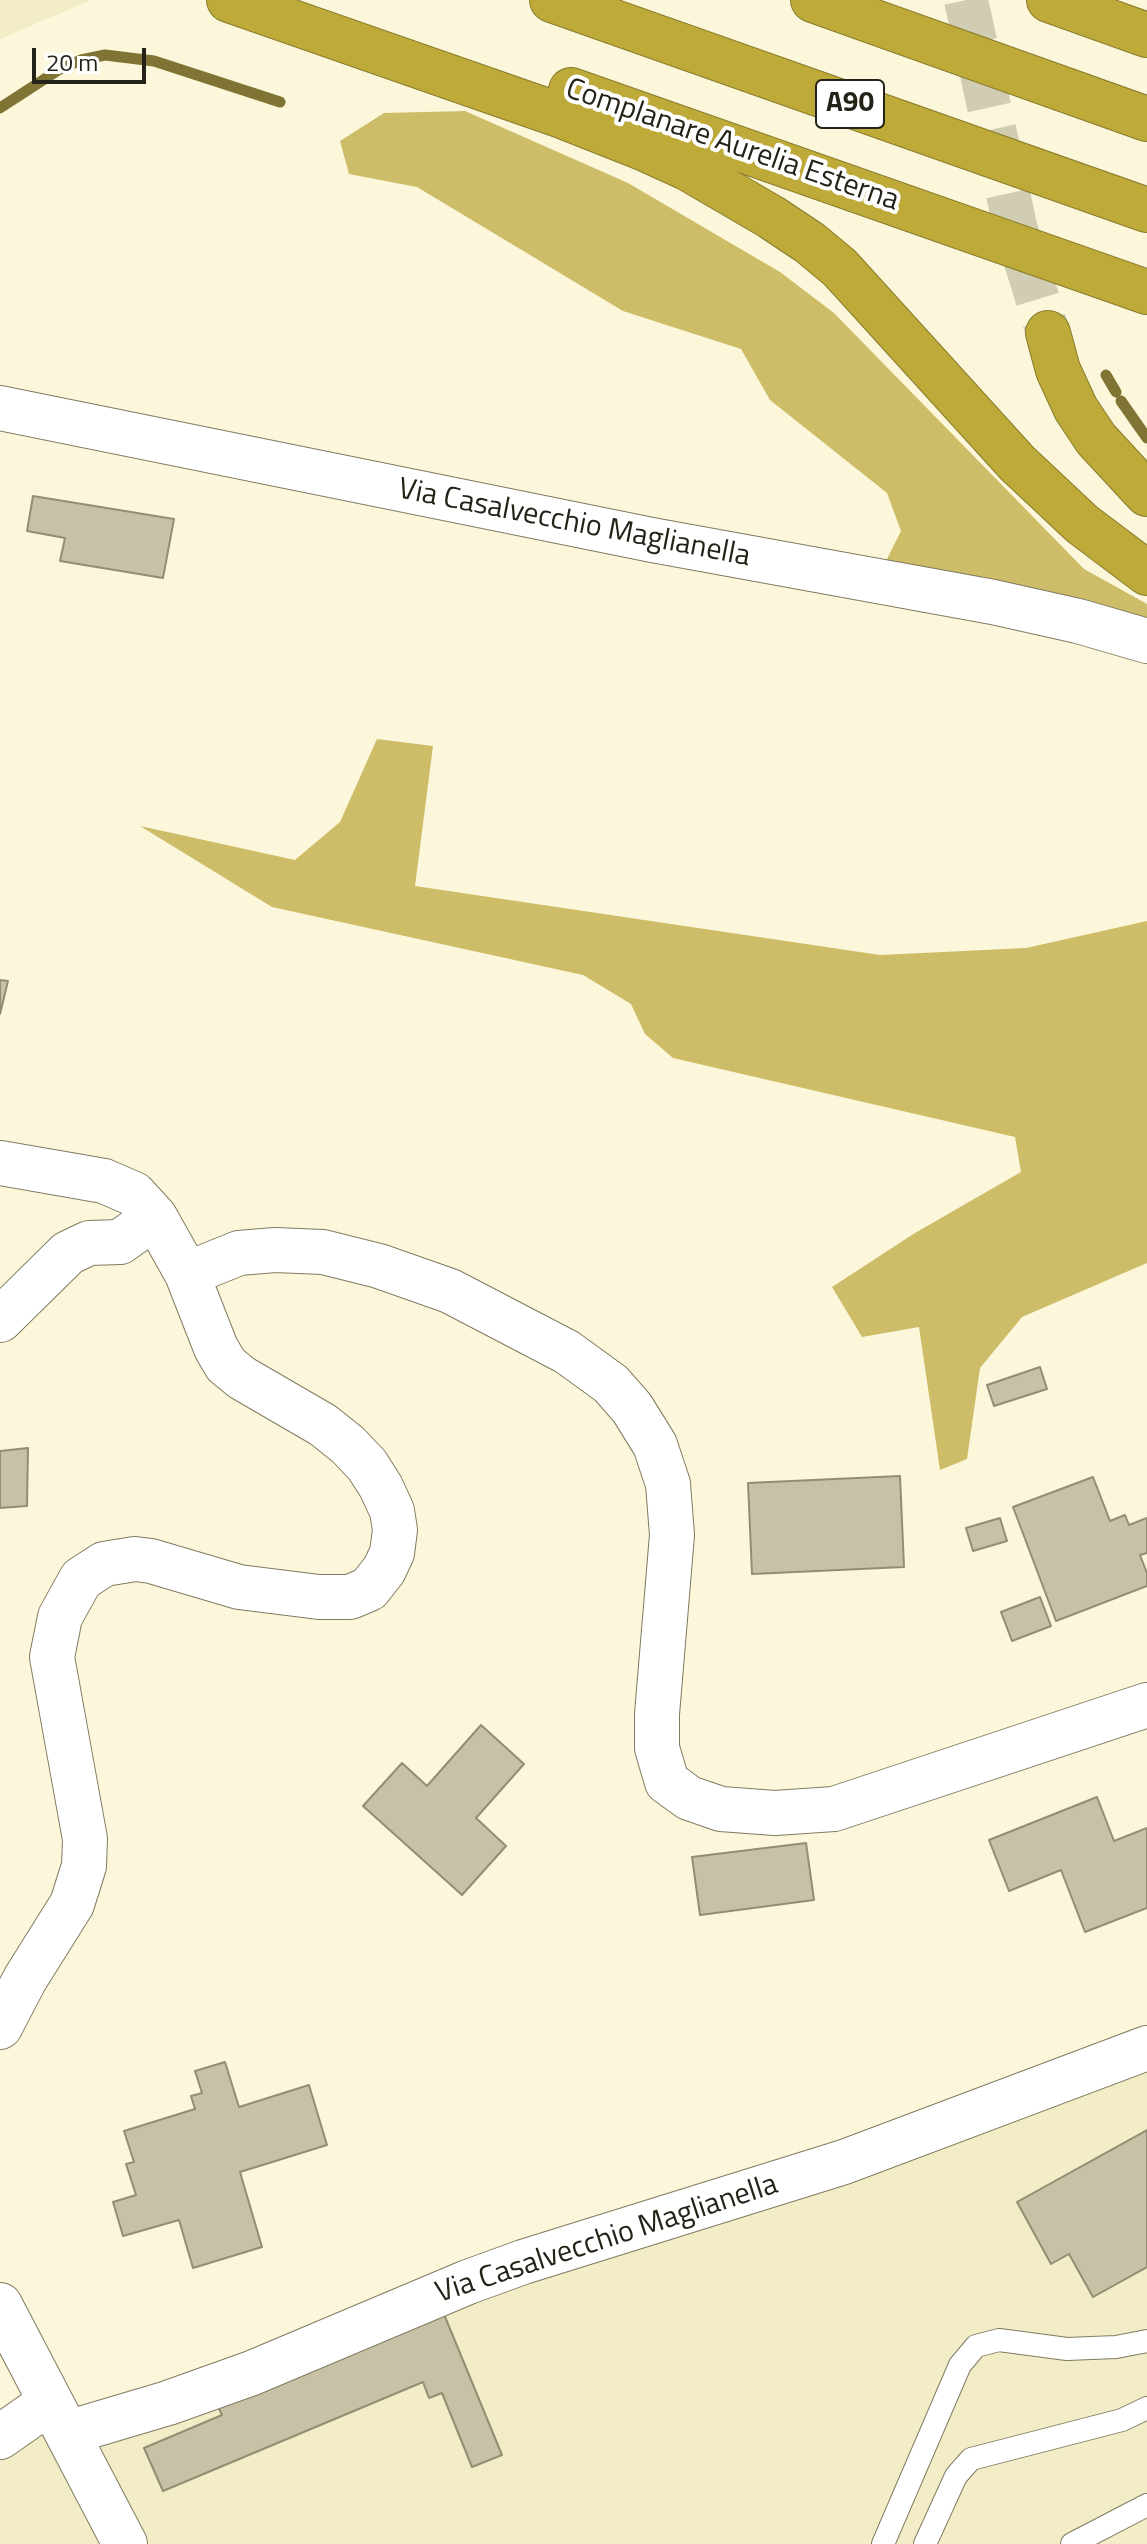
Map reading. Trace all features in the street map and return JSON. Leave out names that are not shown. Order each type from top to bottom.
[{"type":"highway","points":[[229,0],[562,116],[687,168],[771,217],[840,268],[1017,463],[1082,524],[1147,573]]},
{"type":"highway","name":"Complanare Aurelia Esterna","points":[[316,0],[1147,292]]},
{"type":"highway","name":"A90","points":[[552,0],[1147,210]]},
{"type":"highway","points":[[813,0],[1147,119]]},
{"type":"highway","points":[[1049,0],[1147,35]]},
{"type":"highway","points":[[1048,333],[1058,370],[1076,409],[1096,439],[1147,494]]},
{"type":"street","name":"Via Casalvecchio Maglianella","points":[[0,408],[622,534],[993,602],[1078,621],[1147,641]]},
{"type":"street","points":[[0,1163],[104,1181],[134,1194],[155,1217],[187,1274],[216,1348],[226,1365],[242,1378],[332,1431],[372,1472],[392,1511],[395,1530],[392,1553],[384,1570],[369,1589],[350,1597],[319,1597],[239,1587],[135,1559],[104,1564],[81,1579],[60,1617],[52,1657],[85,1839],[84,1866],[72,1904],[25,1979],[0,2027]]},
{"type":"street","points":[[0,1320],[68,1253],[89,1243],[120,1242],[155,1217]]},
{"type":"street","points":[[187,1274],[239,1253],[275,1250],[323,1252],[379,1266],[450,1291],[567,1352],[611,1384],[632,1408],[655,1445],[668,1484],[672,1535],[657,1748],[667,1782],[689,1798],[721,1809],[775,1813],[834,1809],[1147,1705]]},
{"type":"street","name":"Via Casalvecchio Maglianella","points":[[0,2437],[59,2417],[239,2378],[523,2262],[821,2170],[1147,2048]]},
{"type":"street","points":[[0,2305],[125,2544]]},
{"type":"lane","points":[[883,2544],[960,2365],[976,2346],[999,2340],[1089,2349],[1147,2341]]},
{"type":"lane","points":[[925,2544],[956,2476],[971,2459],[1122,2420],[1147,2408]]},
{"type":"lane","points":[[1072,2544],[1147,2505]]},
{"type":"shaded area","points":[[0,0],[91,0],[0,39]]},
{"type":"shaded area","points":[[465,111],[628,183],[780,272],[834,313],[1084,569],[1147,604],[1147,633],[890,568],[887,559],[901,531],[887,493],[770,400],[741,349],[623,311],[417,187],[349,174],[340,141],[384,113]]},
{"type":"shaded area","points":[[377,739],[433,746],[415,886],[880,955],[1026,948],[1147,921],[1147,1263],[1022,1317],[980,1368],[967,1459],[940,1470],[919,1327],[862,1337],[832,1287],[915,1233],[1021,1172],[1015,1137],[673,1058],[645,1034],[631,1004],[583,975],[272,907],[140,826],[295,860],[340,822]]},
{"type":"shaded area","points":[[1147,2064],[1147,2544],[144,2544],[84,2439],[431,2311]]},
{"type":"shaded area","points":[[43,2426],[109,2544],[0,2544],[0,2457]]},
{"type":"building","points":[[33,496],[174,519],[163,578],[60,561],[65,538],[27,531]]},
{"type":"building","points":[[0,980],[8,981],[0,1014]]},
{"type":"building","points":[[1040,1367],[1047,1389],[994,1406],[987,1385]]},
{"type":"building","points":[[28,1448],[27,1506],[0,1508],[0,1451]]},
{"type":"building","points":[[900,1476],[904,1567],[752,1574],[748,1483]]},
{"type":"building","points":[[1093,1477],[1110,1521],[1125,1515],[1129,1525],[1147,1518],[1147,1553],[1140,1555],[1147,1573],[1147,1586],[1056,1621],[1013,1507]]},
{"type":"building","points":[[1000,1518],[1007,1541],[973,1551],[966,1528]]},
{"type":"building","points":[[1040,1597],[1051,1626],[1012,1641],[1001,1612]]},
{"type":"building","points":[[481,1725],[524,1764],[476,1818],[506,1846],[462,1895],[363,1806],[402,1763],[427,1786]]},
{"type":"building","points":[[1097,1797],[1114,1841],[1147,1828],[1147,1908],[1085,1932],[1061,1870],[1009,1891],[989,1840]]},
{"type":"building","points":[[806,1843],[814,1900],[700,1915],[692,1857]]},
{"type":"building","points":[[225,2062],[239,2107],[309,2085],[327,2145],[240,2172],[262,2247],[193,2268],[179,2220],[123,2236],[113,2202],[136,2195],[126,2164],[134,2162],[124,2131],[195,2109],[191,2096],[202,2093],[195,2071]]},
{"type":"building","points":[[1147,2130],[1147,2267],[1093,2297],[1069,2254],[1051,2264],[1017,2202]]},
{"type":"building","points":[[441,2307],[502,2455],[472,2467],[442,2393],[429,2398],[423,2382],[163,2491],[144,2448],[222,2415],[216,2402]]},
{"type":"waterway","points":[[0,108],[60,69],[105,55],[154,61],[280,102]]},
{"type":"waterway","points":[[1106,375],[1116,392]]},
{"type":"waterway","points":[[1121,401],[1147,438]]},
{"type":"tunnel","points":[[966,0],[1015,226],[1048,333]]}]
